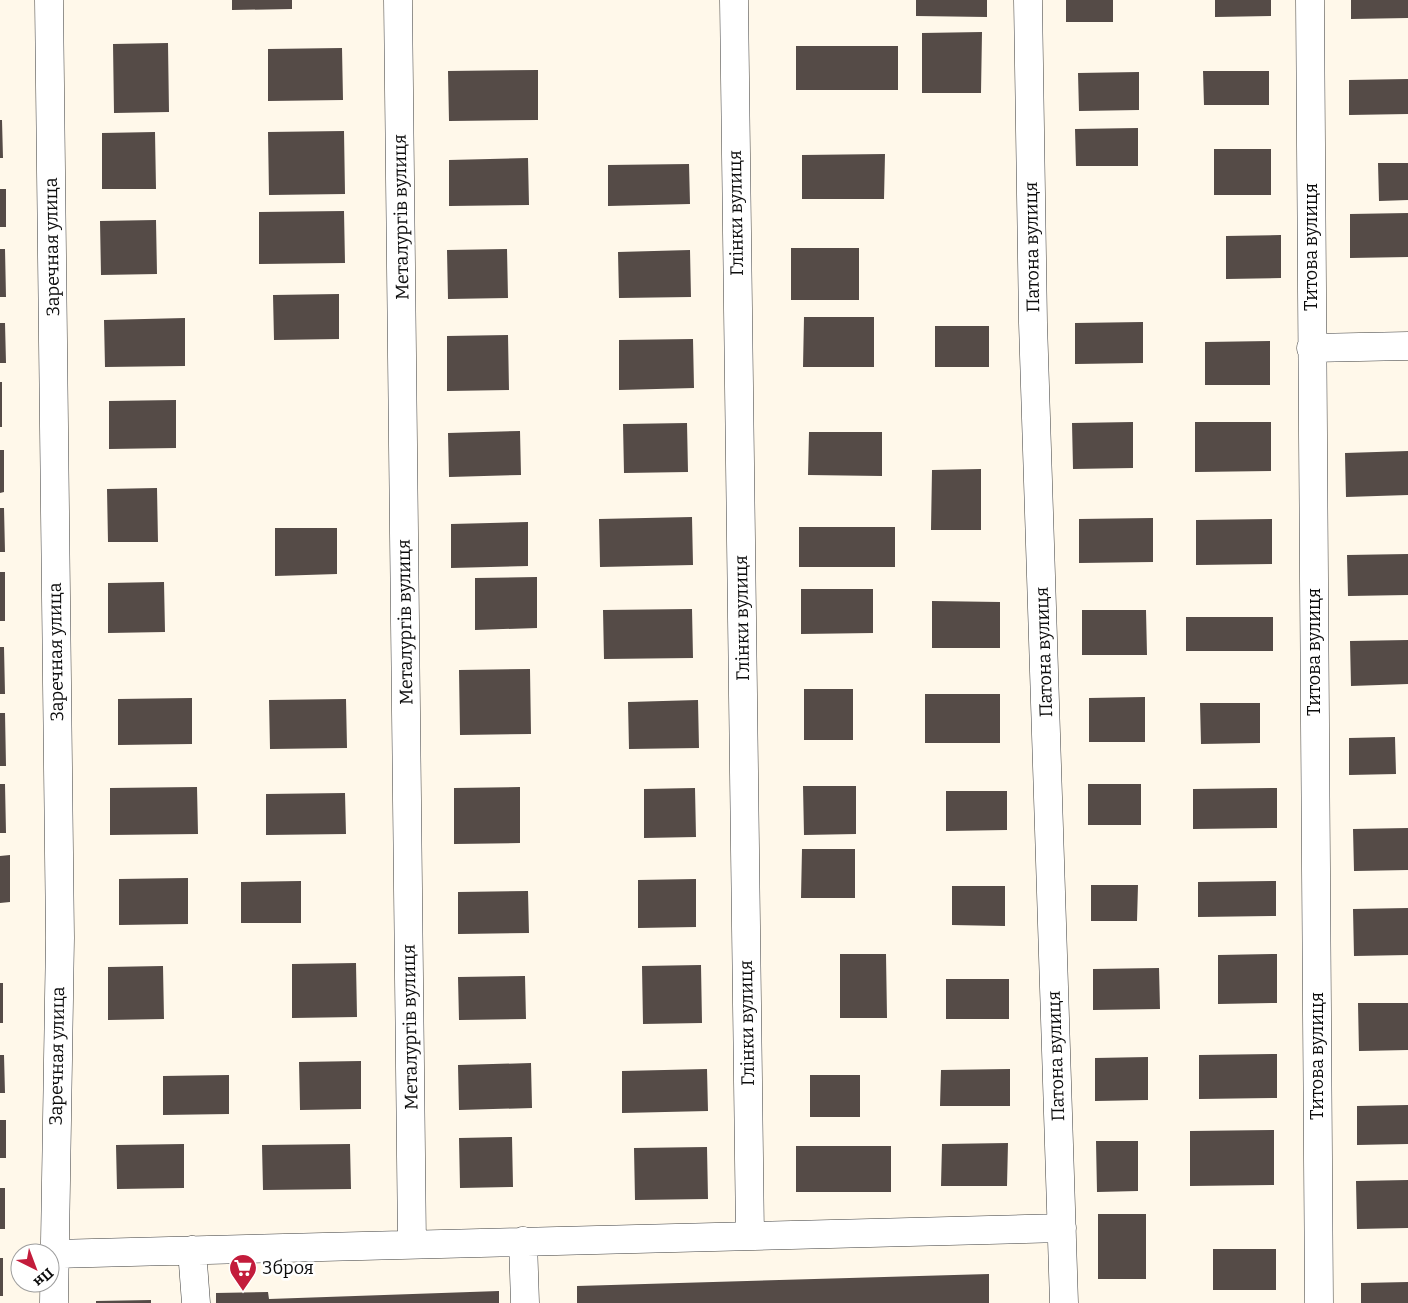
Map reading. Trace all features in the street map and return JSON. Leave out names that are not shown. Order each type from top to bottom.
[{"type":"street","name":"Заречная улица","points":[[49,0],[60,938],[54,1243]]},
{"type":"street","name":"Металургів вулиця","points":[[398,0],[412,1244]]},
{"type":"street","name":"Глінки вулиця","points":[[734,0],[750,1235]]},
{"type":"street","name":"Патона вулиця","points":[[1028,0],[1033,323],[1064,1303]]},
{"type":"street","name":"Титова вулиця","points":[[1310,0],[1319,1303]]},
{"type":"street","points":[[1311,348],[1408,346]]},
{"type":"street","points":[[60,1254],[1062,1228]]},
{"type":"street","points":[[523,1241],[525,1303]]},
{"type":"street","points":[[192,1250],[196,1303]]},
{"type":"building","points":[[232,0],[292,0],[292,9],[232,10]]},
{"type":"building","points":[[916,0],[987,0],[987,17],[916,16]]},
{"type":"building","points":[[1066,0],[1113,0],[1113,22],[1066,22]]},
{"type":"building","points":[[1215,0],[1271,0],[1271,16],[1215,17]]},
{"type":"building","points":[[1351,0],[1408,0],[1408,18],[1351,19]]},
{"type":"building","points":[[982,32],[981,93],[922,93],[922,33]]},
{"type":"building","points":[[168,43],[169,112],[114,113],[113,44]]},
{"type":"building","points":[[796,46],[898,46],[898,90],[796,90]]},
{"type":"building","points":[[342,48],[343,100],[268,101],[268,49]]},
{"type":"building","points":[[538,70],[538,120],[449,121],[448,71]]},
{"type":"building","points":[[1203,71],[1269,71],[1269,105],[1204,105]]},
{"type":"building","points":[[1139,72],[1139,110],[1079,111],[1078,73]]},
{"type":"building","points":[[1408,79],[1408,114],[1349,115],[1349,80]]},
{"type":"building","points":[[0,120],[2,120],[3,158],[0,158]]},
{"type":"building","points":[[1138,128],[1138,166],[1076,166],[1075,129]]},
{"type":"building","points":[[344,131],[345,194],[269,195],[268,132]]},
{"type":"building","points":[[155,132],[156,189],[102,189],[102,133]]},
{"type":"building","points":[[1214,149],[1271,149],[1271,195],[1214,195]]},
{"type":"building","points":[[885,154],[884,199],[802,199],[802,155]]},
{"type":"building","points":[[528,158],[529,205],[449,206],[449,160]]},
{"type":"building","points":[[1378,163],[1408,163],[1408,200],[1379,201]]},
{"type":"building","points":[[689,164],[690,204],[608,206],[608,165]]},
{"type":"building","points":[[0,189],[6,189],[6,227],[0,227]]},
{"type":"building","points":[[344,211],[345,263],[259,264],[259,212]]},
{"type":"building","points":[[1408,213],[1408,257],[1350,258],[1350,214]]},
{"type":"building","points":[[156,220],[157,274],[101,275],[100,221]]},
{"type":"building","points":[[1281,235],[1281,278],[1226,279],[1226,236]]},
{"type":"building","points":[[791,248],[859,248],[859,300],[791,300]]},
{"type":"building","points":[[0,249],[5,249],[6,297],[0,297]]},
{"type":"building","points":[[507,249],[508,298],[448,299],[447,250]]},
{"type":"building","points":[[690,250],[691,297],[619,298],[618,252]]},
{"type":"building","points":[[339,294],[339,339],[274,340],[273,295]]},
{"type":"building","points":[[804,317],[874,317],[874,367],[803,367]]},
{"type":"building","points":[[185,318],[185,366],[105,367],[104,320]]},
{"type":"building","points":[[1143,322],[1143,363],[1075,364],[1075,323]]},
{"type":"building","points":[[0,323],[5,323],[6,363],[0,363]]},
{"type":"building","points":[[935,326],[989,326],[989,367],[935,367]]},
{"type":"building","points":[[508,335],[509,390],[447,391],[447,336]]},
{"type":"building","points":[[693,339],[694,388],[619,390],[619,340]]},
{"type":"building","points":[[1270,341],[1270,385],[1205,385],[1205,342]]},
{"type":"building","points":[[0,382],[2,382],[2,427],[0,427]]},
{"type":"building","points":[[176,400],[176,448],[109,449],[109,401]]},
{"type":"building","points":[[1133,422],[1133,468],[1073,469],[1072,423]]},
{"type":"building","points":[[1195,422],[1271,422],[1271,471],[1195,472]]},
{"type":"building","points":[[687,423],[688,472],[624,473],[623,424]]},
{"type":"building","points":[[520,431],[521,475],[449,477],[448,433]]},
{"type":"building","points":[[809,432],[882,432],[882,476],[808,475]]},
{"type":"building","points":[[0,450],[4,450],[4,492],[0,493]]},
{"type":"building","points":[[1408,451],[1408,495],[1346,497],[1345,453]]},
{"type":"building","points":[[981,469],[981,530],[931,530],[932,470]]},
{"type":"building","points":[[157,488],[158,542],[108,542],[107,489]]},
{"type":"building","points":[[0,508],[4,508],[5,552],[0,552]]},
{"type":"building","points":[[692,517],[693,565],[600,567],[599,519]]},
{"type":"building","points":[[1153,518],[1153,562],[1079,563],[1079,519]]},
{"type":"building","points":[[1272,519],[1272,564],[1196,565],[1196,520]]},
{"type":"building","points":[[528,522],[528,566],[451,568],[451,524]]},
{"type":"building","points":[[799,527],[895,527],[895,567],[799,567]]},
{"type":"building","points":[[275,528],[337,528],[337,574],[275,576]]},
{"type":"building","points":[[1408,554],[1408,595],[1348,596],[1347,555]]},
{"type":"building","points":[[0,572],[5,572],[5,621],[0,621]]},
{"type":"building","points":[[537,577],[537,628],[475,630],[475,578]]},
{"type":"building","points":[[164,582],[165,632],[108,633],[108,583]]},
{"type":"building","points":[[801,589],[873,589],[873,633],[801,634]]},
{"type":"building","points":[[932,601],[1000,602],[1000,648],[932,648]]},
{"type":"building","points":[[692,609],[693,658],[604,659],[603,610]]},
{"type":"building","points":[[1082,610],[1146,610],[1147,655],[1082,655]]},
{"type":"building","points":[[1186,617],[1273,617],[1273,651],[1186,651]]},
{"type":"building","points":[[1408,640],[1408,684],[1351,686],[1350,641]]},
{"type":"building","points":[[0,647],[4,647],[5,694],[0,694]]},
{"type":"building","points":[[530,669],[531,734],[460,735],[459,670]]},
{"type":"building","points":[[804,689],[853,689],[853,740],[804,740]]},
{"type":"building","points":[[925,694],[1000,694],[1000,743],[925,743]]},
{"type":"building","points":[[1145,697],[1145,742],[1089,742],[1089,698]]},
{"type":"building","points":[[192,698],[192,744],[118,745],[118,699]]},
{"type":"building","points":[[346,699],[347,748],[270,749],[269,700]]},
{"type":"building","points":[[698,700],[699,748],[629,749],[628,702]]},
{"type":"building","points":[[1200,703],[1260,703],[1260,743],[1201,744]]},
{"type":"building","points":[[0,713],[5,713],[6,766],[0,766]]},
{"type":"building","points":[[1395,737],[1396,774],[1349,775],[1349,738]]},
{"type":"building","points":[[0,784],[5,784],[6,833],[0,833]]},
{"type":"building","points":[[1088,784],[1141,784],[1141,825],[1088,825]]},
{"type":"building","points":[[803,786],[856,786],[856,834],[804,835]]},
{"type":"building","points":[[197,787],[198,834],[110,835],[110,788]]},
{"type":"building","points":[[520,787],[520,843],[454,844],[454,788]]},
{"type":"building","points":[[695,788],[696,837],[644,838],[644,789]]},
{"type":"building","points":[[1277,788],[1277,828],[1193,829],[1193,789]]},
{"type":"building","points":[[946,791],[1007,791],[1007,830],[946,831]]},
{"type":"building","points":[[345,793],[346,834],[266,835],[266,794]]},
{"type":"building","points":[[1408,828],[1408,870],[1354,871],[1353,829]]},
{"type":"building","points":[[802,849],[855,849],[855,898],[801,898]]},
{"type":"building","points":[[10,855],[10,902],[0,903],[0,856]]},
{"type":"building","points":[[188,878],[188,924],[119,925],[119,879]]},
{"type":"building","points":[[696,879],[696,927],[638,928],[638,880]]},
{"type":"building","points":[[301,881],[301,923],[241,923],[241,882]]},
{"type":"building","points":[[1276,881],[1276,916],[1198,917],[1198,882]]},
{"type":"building","points":[[1091,885],[1138,885],[1137,921],[1091,921]]},
{"type":"building","points":[[952,886],[1005,886],[1005,926],[952,925]]},
{"type":"building","points":[[528,891],[529,933],[458,934],[458,892]]},
{"type":"building","points":[[1408,908],[1408,955],[1354,956],[1353,909]]},
{"type":"building","points":[[840,954],[886,954],[887,1018],[840,1018]]},
{"type":"building","points":[[1277,954],[1277,1003],[1218,1004],[1218,955]]},
{"type":"building","points":[[356,963],[357,1017],[292,1018],[292,964]]},
{"type":"building","points":[[701,965],[702,1023],[643,1024],[642,966]]},
{"type":"building","points":[[163,966],[164,1019],[108,1020],[108,967]]},
{"type":"building","points":[[1159,968],[1160,1009],[1093,1010],[1093,969]]},
{"type":"building","points":[[525,976],[526,1019],[459,1020],[458,977]]},
{"type":"building","points":[[946,979],[1009,979],[1009,1019],[946,1019]]},
{"type":"building","points":[[0,983],[3,983],[3,1023],[0,1023]]},
{"type":"building","points":[[1358,1003],[1408,1003],[1408,1050],[1359,1051]]},
{"type":"building","points":[[1277,1054],[1277,1098],[1199,1099],[1199,1055]]},
{"type":"building","points":[[0,1055],[4,1055],[5,1093],[0,1093]]},
{"type":"building","points":[[1148,1057],[1148,1100],[1095,1101],[1095,1058]]},
{"type":"building","points":[[361,1061],[361,1109],[300,1110],[299,1062]]},
{"type":"building","points":[[531,1063],[532,1108],[459,1110],[458,1065]]},
{"type":"building","points":[[707,1069],[708,1111],[622,1113],[622,1071]]},
{"type":"building","points":[[1010,1069],[1010,1106],[940,1106],[941,1070]]},
{"type":"building","points":[[229,1075],[229,1114],[163,1115],[163,1076]]},
{"type":"building","points":[[810,1075],[860,1075],[860,1117],[810,1117]]},
{"type":"building","points":[[1408,1105],[1408,1144],[1357,1145],[1357,1106]]},
{"type":"building","points":[[0,1120],[6,1120],[6,1158],[0,1158]]},
{"type":"building","points":[[1274,1130],[1274,1185],[1190,1186],[1190,1131]]},
{"type":"building","points":[[512,1137],[513,1187],[460,1188],[459,1138]]},
{"type":"building","points":[[1096,1141],[1138,1141],[1138,1191],[1097,1192]]},
{"type":"building","points":[[1008,1143],[1007,1186],[941,1186],[942,1144]]},
{"type":"building","points":[[184,1144],[184,1188],[117,1189],[116,1145]]},
{"type":"building","points":[[350,1144],[351,1189],[263,1190],[262,1145]]},
{"type":"building","points":[[796,1146],[891,1146],[891,1192],[796,1192]]},
{"type":"building","points":[[707,1147],[708,1199],[635,1200],[634,1148]]},
{"type":"building","points":[[1408,1180],[1408,1228],[1357,1229],[1356,1181]]},
{"type":"building","points":[[0,1188],[5,1188],[5,1229],[0,1229]]},
{"type":"building","points":[[1098,1214],[1146,1214],[1146,1279],[1098,1279]]},
{"type":"building","points":[[1213,1249],[1276,1249],[1276,1290],[1213,1290]]},
{"type":"building","points":[[0,1258],[3,1258],[3,1296],[0,1296]]},
{"type":"building","points":[[989,1274],[989,1303],[577,1303],[577,1286]]},
{"type":"building","points":[[1408,1282],[1408,1303],[1361,1303],[1361,1283]]},
{"type":"building","points":[[499,1291],[499,1303],[216,1303],[216,1293],[268,1292],[269,1299]]},
{"type":"building","points":[[151,1300],[151,1303],[96,1303],[96,1301]]},
{"type":"place","name":"Зброя","points":[[243,1292]]}]
